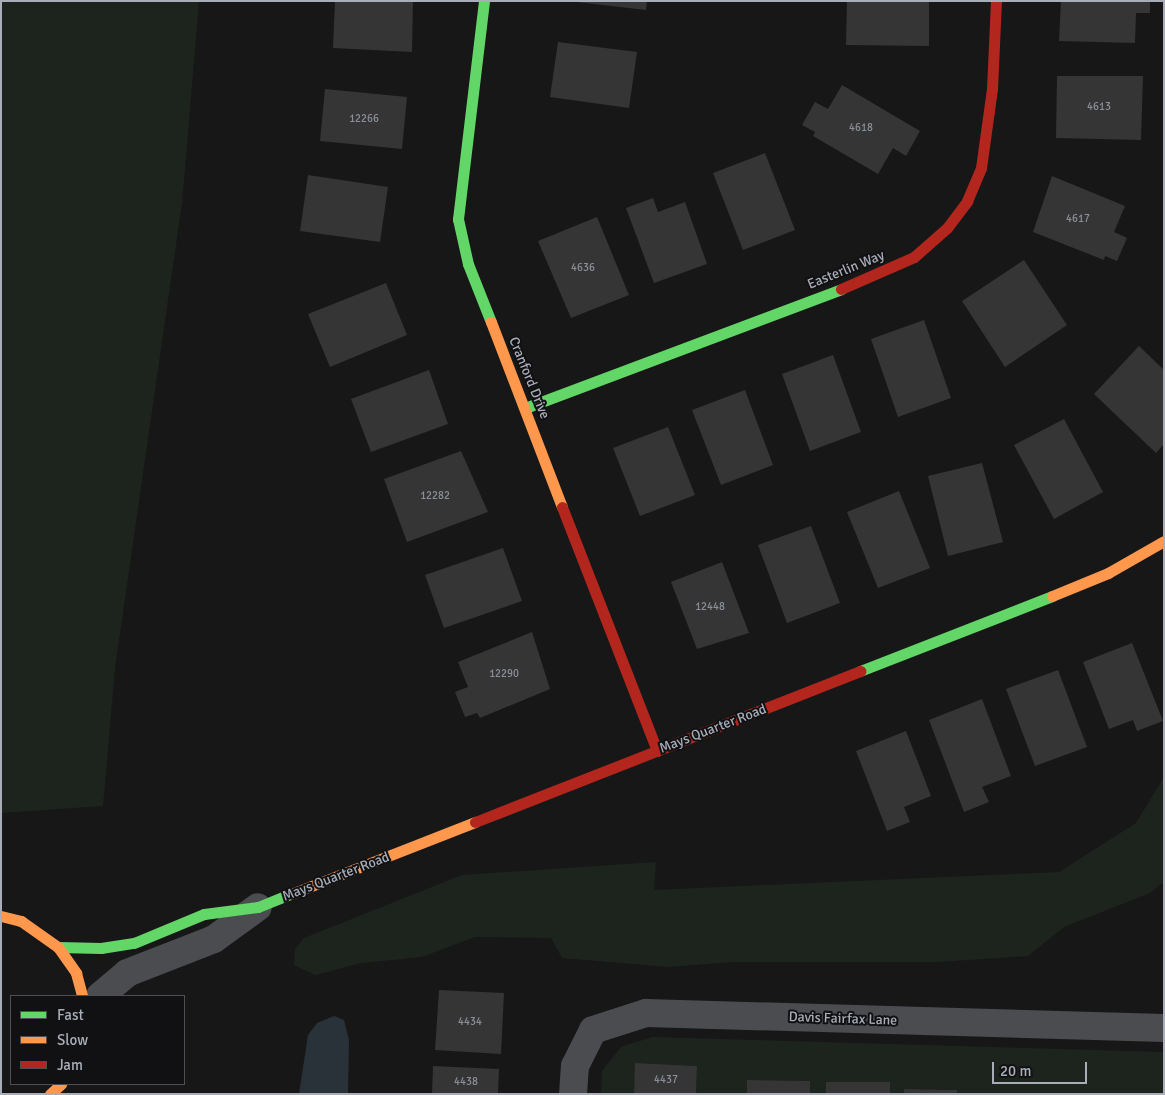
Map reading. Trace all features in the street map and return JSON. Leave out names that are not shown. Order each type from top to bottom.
[{"type":"street","name":"Cranford Drive","points":[[484,1],[458,219],[468,264],[657,751]]},
{"type":"street","name":"Easterlin Way","points":[[525,408],[873,277],[914,257],[947,228],[967,201],[981,168],[992,89],[996,1]]},
{"type":"street","name":"Mays Quarter Road","points":[[58,947],[101,948],[134,943],[204,914],[258,907],[1065,591],[1108,573],[1164,540]]},
{"type":"street","name":"Mays Quarter Road","points":[[101,995],[127,973],[214,939],[258,907]]},
{"type":"street","points":[[1,916],[21,921],[58,947],[76,973],[82,995]]},
{"type":"street","name":"Davis Fairfax Lane","points":[[573,1094],[575,1066],[593,1030],[646,1013],[1164,1028]]},
{"type":"street","points":[[50,1094],[60,1085]]},
{"type":"shaded area","points":[[1,1],[199,1],[182,203],[115,668],[103,806],[1,813]]},
{"type":"shaded area","points":[[1164,777],[1164,882],[1150,893],[1064,927],[1028,956],[937,962],[732,962],[668,967],[562,958],[551,938],[475,937],[422,957],[361,963],[315,975],[294,965],[295,949],[304,938],[462,875],[656,862],[654,890],[1059,872],[1136,823]]},
{"type":"shaded area","points":[[334,1016],[344,1020],[349,1040],[348,1094],[299,1094],[308,1035],[317,1023]]},
{"type":"shaded area","points":[[652,1037],[1164,1052],[1164,1094],[957,1094],[957,1090],[904,1089],[904,1094],[890,1094],[889,1082],[827,1082],[826,1094],[810,1094],[810,1081],[747,1080],[747,1094],[696,1094],[697,1066],[636,1063],[634,1094],[601,1094],[602,1071],[621,1047]]},
{"type":"building","points":[[335,1],[413,1],[412,52],[333,48]]},
{"type":"building","points":[[568,1],[647,1],[646,10]]},
{"type":"building","points":[[847,1],[929,1],[929,46],[846,45]]},
{"type":"building","points":[[1061,1],[1150,1],[1150,13],[1136,13],[1135,43],[1059,41]]},
{"type":"building","points":[[558,42],[637,52],[629,108],[550,97]]},
{"type":"building","points":[[1057,76],[1143,76],[1141,140],[1056,138]]},
{"type":"building","points":[[842,85],[920,131],[906,156],[893,148],[878,174],[813,136],[815,132],[802,125],[815,102],[828,109]]},
{"type":"building","points":[[325,89],[407,97],[402,149],[320,141]]},
{"type":"building","points":[[765,153],[795,230],[743,250],[713,173]]},
{"type":"building","points":[[308,175],[388,187],[380,242],[300,231]]},
{"type":"building","points":[[1052,176],[1125,206],[1114,232],[1127,238],[1117,261],[1105,256],[1104,260],[1033,232]]},
{"type":"building","points":[[653,198],[658,212],[685,202],[707,264],[654,283],[626,208]]},
{"type":"building","points":[[597,217],[629,295],[571,318],[538,241]]},
{"type":"building","points":[[1024,260],[1067,325],[1005,367],[962,301]]},
{"type":"building","points":[[386,283],[407,335],[330,367],[308,314]]},
{"type":"building","points":[[924,320],[951,398],[898,417],[871,339]]},
{"type":"building","points":[[1139,346],[1164,370],[1164,444],[1156,453],[1094,394]]},
{"type":"building","points":[[833,355],[861,432],[810,451],[782,374]]},
{"type":"building","points":[[429,370],[448,424],[371,452],[351,399]]},
{"type":"building","points":[[745,390],[773,465],[721,485],[692,410]]},
{"type":"building","points":[[1064,419],[1103,492],[1054,519],[1014,445]]},
{"type":"building","points":[[668,427],[695,495],[640,516],[613,448]]},
{"type":"building","points":[[461,451],[488,512],[407,542],[384,479]]},
{"type":"building","points":[[982,463],[1003,542],[948,556],[928,476]]},
{"type":"building","points":[[899,491],[930,568],[878,588],[847,512]]},
{"type":"building","points":[[811,526],[840,603],[787,623],[758,545]]},
{"type":"building","points":[[503,548],[522,601],[444,628],[425,575]]},
{"type":"building","points":[[722,562],[749,633],[697,649],[671,582]]},
{"type":"building","points":[[532,632],[550,689],[480,718],[477,713],[465,717],[455,692],[468,687],[458,662]]},
{"type":"building","points":[[1132,643],[1163,721],[1137,731],[1133,720],[1109,729],[1083,662]]},
{"type":"building","points":[[1058,670],[1087,747],[1035,766],[1006,689]]},
{"type":"building","points":[[982,699],[1011,776],[982,787],[989,802],[964,812],[929,720]]},
{"type":"building","points":[[906,731],[931,796],[904,807],[910,822],[887,831],[856,751]]},
{"type":"building","points":[[439,990],[504,993],[501,1054],[435,1050]]},
{"type":"building","points":[[635,1063],[697,1066],[696,1094],[634,1094]]},
{"type":"building","points":[[433,1066],[499,1069],[498,1094],[432,1094]]},
{"type":"building","points":[[747,1080],[810,1081],[810,1094],[747,1094]]},
{"type":"building","points":[[826,1082],[890,1082],[890,1094],[826,1094]]},
{"type":"building","points":[[904,1089],[957,1090],[957,1094],[904,1094]]},
{"type":"traffic: fast","points":[[484,1],[458,219],[468,264],[491,322]]},
{"type":"traffic: fast","points":[[525,408],[841,289]]},
{"type":"traffic: fast","points":[[860,671],[1052,596]]},
{"type":"traffic: fast","points":[[58,947],[101,948],[134,943],[204,914],[258,907],[291,894]]},
{"type":"traffic: slow","points":[[491,322],[562,507]]},
{"type":"traffic: slow","points":[[1052,596],[1108,573],[1164,541]]},
{"type":"traffic: slow","points":[[291,894],[475,822]]},
{"type":"traffic: slow","points":[[1,916],[21,921],[58,947],[76,973],[82,995]]},
{"type":"traffic: slow","points":[[50,1094],[60,1085]]},
{"type":"traffic: jam","points":[[841,289],[914,257],[947,228],[967,201],[981,168],[992,89],[996,1]]},
{"type":"traffic: jam","points":[[562,507],[657,751]]},
{"type":"traffic: jam","points":[[475,822],[860,671]]}]
